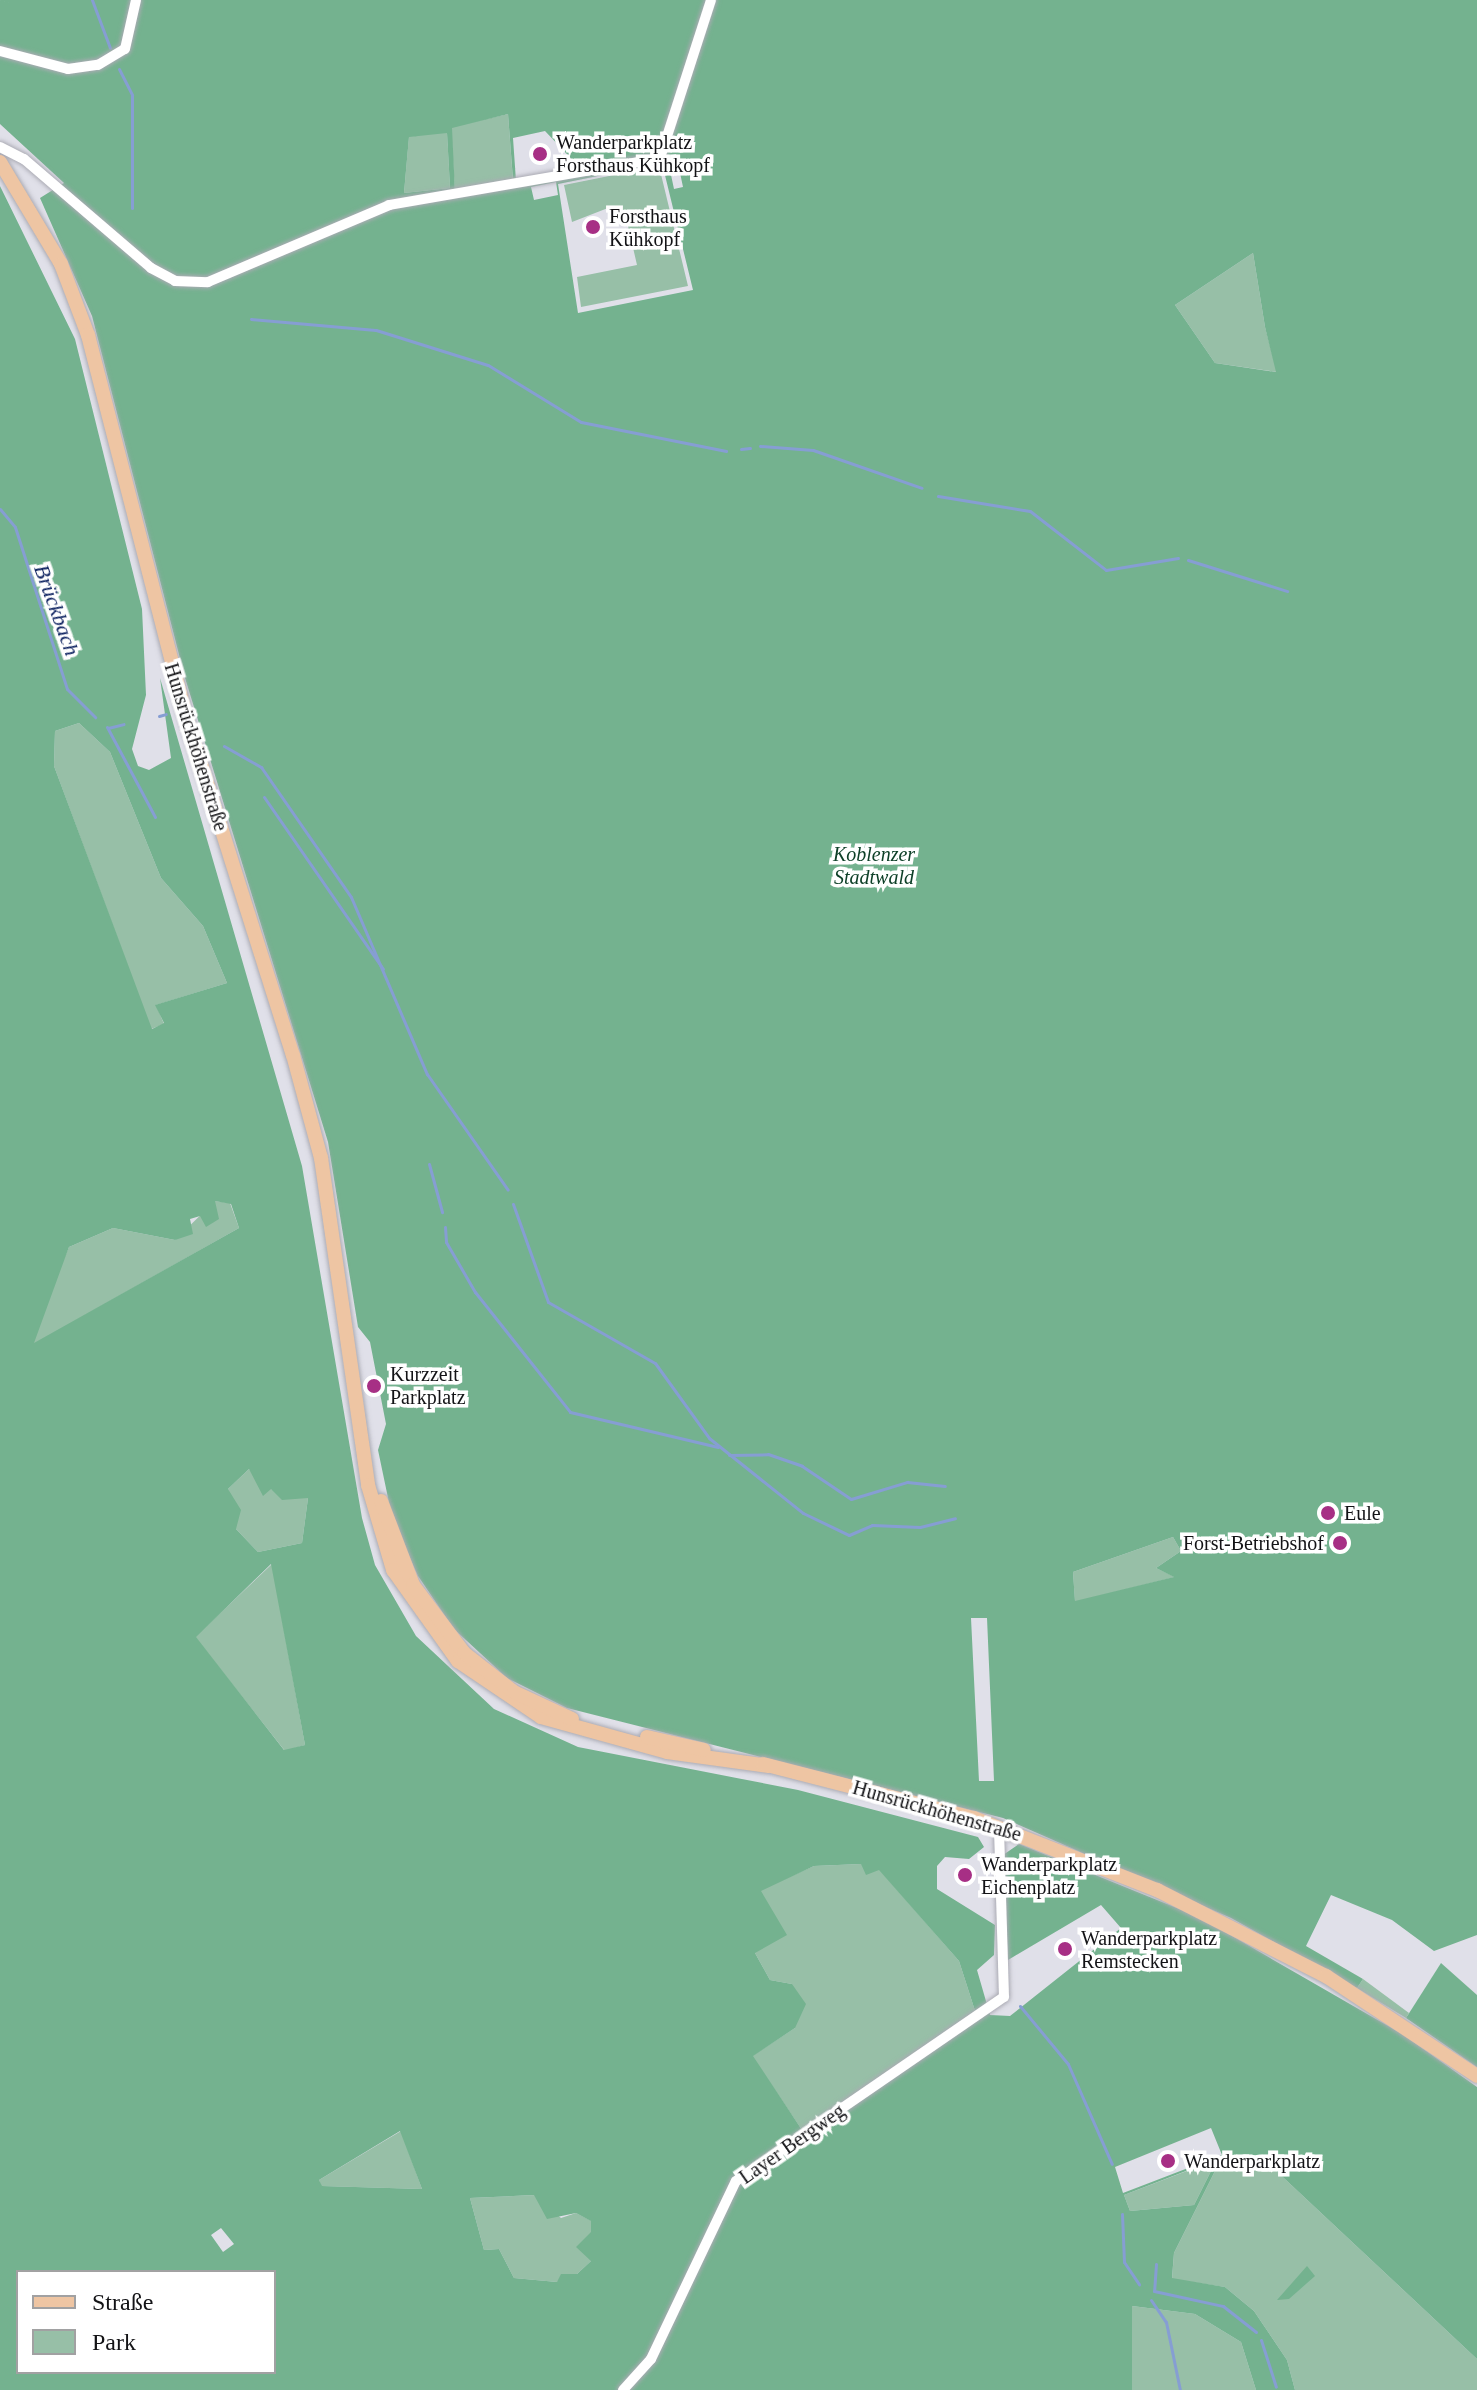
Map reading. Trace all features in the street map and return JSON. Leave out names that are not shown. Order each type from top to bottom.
[{"type":"main road","name":"Hunsrückhöhenstraße","points":[[0,162],[61,264],[88,335],[179,695],[321,1158],[349,1348],[394,1542],[427,1607],[464,1653],[514,1692],[563,1716],[999,1827],[1261,1940],[1477,2076]]},
{"type":"street","points":[[0,51],[68,69],[98,65],[125,49],[136,0]]},
{"type":"street","points":[[0,147],[39,171],[131,255],[195,284],[389,205],[639,166],[663,155],[711,0]]},
{"type":"street","name":"Layer Bergweg","points":[[623,2390],[651,2359],[736,2181],[1004,1992],[999,1827]]},
{"type":"green space","name":"Koblenzer Stadtwald","points":[[0,0],[1477,0],[1477,1935],[1434,1951],[1392,1920],[1331,1895],[1306,1946],[1363,1979],[1357,1988],[1231,1918],[1003,1818],[567,1708],[507,1678],[454,1629],[418,1576],[392,1517],[378,1450],[386,1424],[370,1342],[358,1327],[328,1142],[185,678],[92,316],[40,198],[64,183],[0,124]],"holes":[[[508,114],[513,180],[455,192],[452,128]],[[545,131],[582,170],[516,181],[513,138]],[[447,133],[450,188],[404,193],[409,137]],[[676,154],[683,187],[674,189],[667,156]],[[662,163],[693,290],[578,313],[558,184]],[[556,182],[558,195],[534,200],[531,187]],[[1253,253],[1276,372],[1215,363],[1175,305]],[[1173,1537],[1181,1551],[1156,1568],[1174,1577],[1075,1601],[1073,1572]],[[971,1618],[987,1618],[994,1781],[979,1781]]]},
{"type":"green space","points":[[508,114],[513,181],[455,192],[451,127]]},
{"type":"green space","points":[[447,132],[450,188],[404,193],[409,136]]},
{"type":"green space","points":[[659,166],[688,286],[581,307],[577,277],[637,265],[625,213],[610,216],[608,208],[572,222],[564,185]]},
{"type":"green space","points":[[0,186],[75,339],[142,609],[146,695],[132,749],[138,766],[149,770],[171,758],[160,678],[302,1166],[362,1518],[375,1565],[416,1636],[494,1709],[578,1747],[798,1790],[978,1837],[984,1847],[969,1859],[945,1857],[937,1866],[937,1889],[995,1925],[994,1955],[977,1970],[990,2015],[1010,2016],[1121,1928],[1101,1905],[1008,1960],[1003,1855],[1019,1844],[1199,1917],[1402,2034],[1477,2087],[1477,2359],[1271,2166],[1242,2169],[1222,2157],[1174,2253],[1172,2278],[1225,2287],[1254,2311],[1287,2360],[1295,2390],[1256,2390],[1241,2342],[1195,2314],[1132,2306],[1132,2390],[0,2390]],"holes":[[[79,723],[110,752],[161,878],[203,926],[227,983],[155,1005],[164,1023],[152,1029],[54,766],[55,731]],[[215,1201],[231,1204],[239,1228],[34,1343],[69,1247],[113,1228],[175,1240],[193,1234],[190,1219],[200,1216],[206,1227],[219,1219]],[[249,1469],[263,1496],[271,1489],[282,1500],[308,1498],[302,1543],[258,1552],[236,1529],[241,1510],[228,1489]],[[271,1564],[305,1745],[284,1750],[196,1637]],[[861,1864],[866,1875],[879,1870],[959,1961],[977,2017],[802,2130],[753,2056],[795,2028],[806,2004],[792,1984],[770,1980],[755,1953],[787,1935],[761,1891],[814,1866]],[[1211,2128],[1222,2155],[1123,2193],[1115,2167]],[[400,2131],[422,2189],[322,2186],[319,2180]],[[1204,2164],[1211,2171],[1194,2205],[1130,2211],[1124,2195]],[[534,2195],[547,2219],[576,2213],[591,2221],[591,2232],[576,2247],[591,2261],[577,2274],[561,2274],[557,2282],[514,2278],[499,2249],[484,2250],[470,2198]],[[221,2228],[234,2244],[223,2252],[211,2235]]]},
{"type":"green space","points":[[1253,253],[1265,327],[1277,372],[1215,363],[1175,305]]},
{"type":"green space","points":[[79,723],[110,752],[161,878],[203,926],[227,983],[156,1005],[164,1024],[151,1029],[54,766],[55,731]]},
{"type":"green space","points":[[215,1201],[230,1203],[239,1228],[34,1344],[31,1336],[69,1247],[113,1228],[175,1240]]},
{"type":"green space","points":[[249,1469],[271,1489],[308,1498],[302,1543],[258,1552],[236,1529],[228,1489]]},
{"type":"green space","points":[[1173,1537],[1181,1551],[1156,1568],[1175,1577],[1075,1602],[1073,1572]]},
{"type":"green space","points":[[272,1564],[305,1745],[285,1751],[195,1637]]},
{"type":"green space","points":[[861,1864],[879,1869],[959,1961],[977,2017],[802,2130],[752,2056],[795,2028],[792,1984],[770,1980],[755,1953],[760,1890],[814,1866]]},
{"type":"green space","points":[[1441,1963],[1477,1995],[1477,2067],[1406,2018]]},
{"type":"green space","points":[[1363,1979],[1409,2013],[1406,2018],[1357,1988]]},
{"type":"green space","points":[[401,2131],[422,2189],[321,2186],[319,2180]]},
{"type":"green space","points":[[1222,2157],[1242,2169],[1271,2166],[1477,2359],[1477,2390],[1295,2390],[1287,2360],[1254,2311],[1225,2287],[1172,2279],[1174,2253]]},
{"type":"green space","points":[[1205,2164],[1211,2171],[1194,2205],[1130,2211],[1124,2195]]},
{"type":"green space","points":[[535,2195],[561,2218],[576,2213],[592,2221],[591,2261],[577,2274],[557,2282],[514,2278],[499,2249],[484,2250],[470,2198]]},
{"type":"green space","points":[[1307,2266],[1315,2276],[1289,2299],[1277,2300]]},
{"type":"green space","points":[[1132,2306],[1195,2314],[1241,2342],[1256,2390],[1132,2390]]},
{"type":"waterway","points":[[92,0],[110,48]]},
{"type":"waterway","points":[[119,69],[132,95],[132,208]]},
{"type":"waterway","points":[[251,319],[376,330],[488,365],[581,422],[726,451]]},
{"type":"waterway","points":[[760,446],[813,450],[922,488]]},
{"type":"waterway","points":[[741,449],[750,448]]},
{"type":"waterway","points":[[938,496],[1030,511],[1106,570],[1178,558]]},
{"type":"waterway","name":"Brückbach","points":[[0,509],[15,527],[67,689],[95,717]]},
{"type":"waterway","points":[[1188,560],[1287,591]]},
{"type":"waterway","points":[[159,716],[166,714]]},
{"type":"waterway","points":[[108,728],[124,724]]},
{"type":"waterway","name":"Brückbach","points":[[107,727],[155,817]]},
{"type":"waterway","points":[[224,746],[261,767],[351,897],[427,1074],[508,1190]]},
{"type":"waterway","points":[[264,797],[383,969]]},
{"type":"waterway","points":[[429,1164],[442,1212]]},
{"type":"waterway","points":[[513,1204],[548,1302],[655,1363],[709,1438],[803,1513],[849,1535],[872,1525],[920,1527],[955,1518]]},
{"type":"waterway","points":[[445,1227],[446,1242],[475,1292],[570,1412],[718,1447]]},
{"type":"waterway","points":[[729,1455],[768,1454],[802,1466],[851,1499],[907,1482],[945,1486]]},
{"type":"waterway","points":[[1020,2006],[1068,2064],[1112,2164]]},
{"type":"waterway","points":[[1122,2214],[1124,2262],[1139,2284]]},
{"type":"waterway","points":[[1156,2264],[1154,2291],[1223,2306],[1256,2332]]},
{"type":"waterway","points":[[1151,2300],[1166,2322],[1180,2390]]},
{"type":"waterway","points":[[1261,2340],[1276,2387]]},
{"type":"place","name":"Wanderparkplatz Forsthaus Kühkopf","points":[[540,154]]},
{"type":"place","name":"Forsthaus Kühkopf","points":[[593,227]]},
{"type":"place","name":"Kurzzeit Parkplatz","points":[[374,1386]]},
{"type":"place","name":"Eule","points":[[1328,1513]]},
{"type":"place","name":"Forst-Betriebshof","points":[[1340,1543]]},
{"type":"place","name":"Wanderparkplatz Eichenplatz","points":[[965,1875]]},
{"type":"place","name":"Wanderparkplatz Remstecken","points":[[1065,1949]]},
{"type":"place","name":"Wanderparkplatz","points":[[1168,2161]]}]
